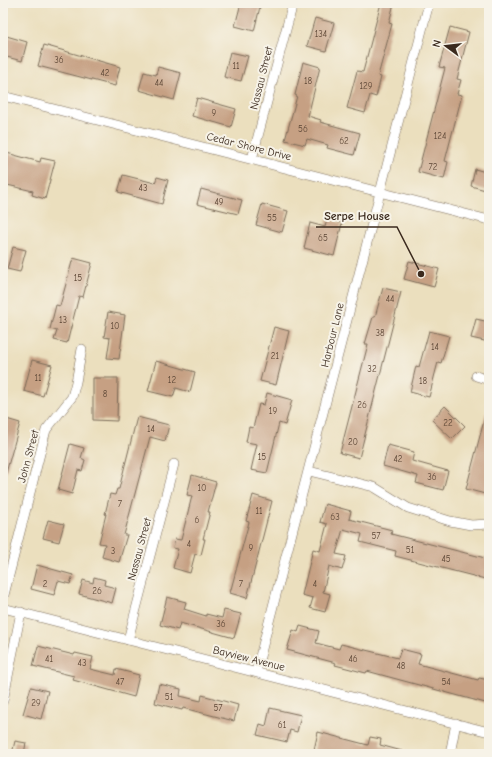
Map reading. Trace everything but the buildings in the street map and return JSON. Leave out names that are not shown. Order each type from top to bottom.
[{"type":"street","name":"Nassau Street","points":[[252,159],[293,3]]},
{"type":"street","name":"Harbour Lane","points":[[256,672],[429,3]]},
{"type":"street","name":"Cedar Shore Drive","points":[[3,96],[489,220]]},
{"type":"street","name":"John Street","points":[[3,599],[46,430],[72,397],[82,349]]},
{"type":"street","points":[[476,376],[489,380]]},
{"type":"street","name":"Nassau Street","points":[[128,640],[174,464]]},
{"type":"street","points":[[309,471],[374,488],[408,508],[450,521],[471,525],[489,524]]},
{"type":"street","name":"Bayview Avenue","points":[[3,608],[489,732]]},
{"type":"street","points":[[3,701],[21,612]]},
{"type":"street","points":[[450,754],[456,723]]},
{"type":"place","name":"Serpe House","points":[[421,274]]}]
